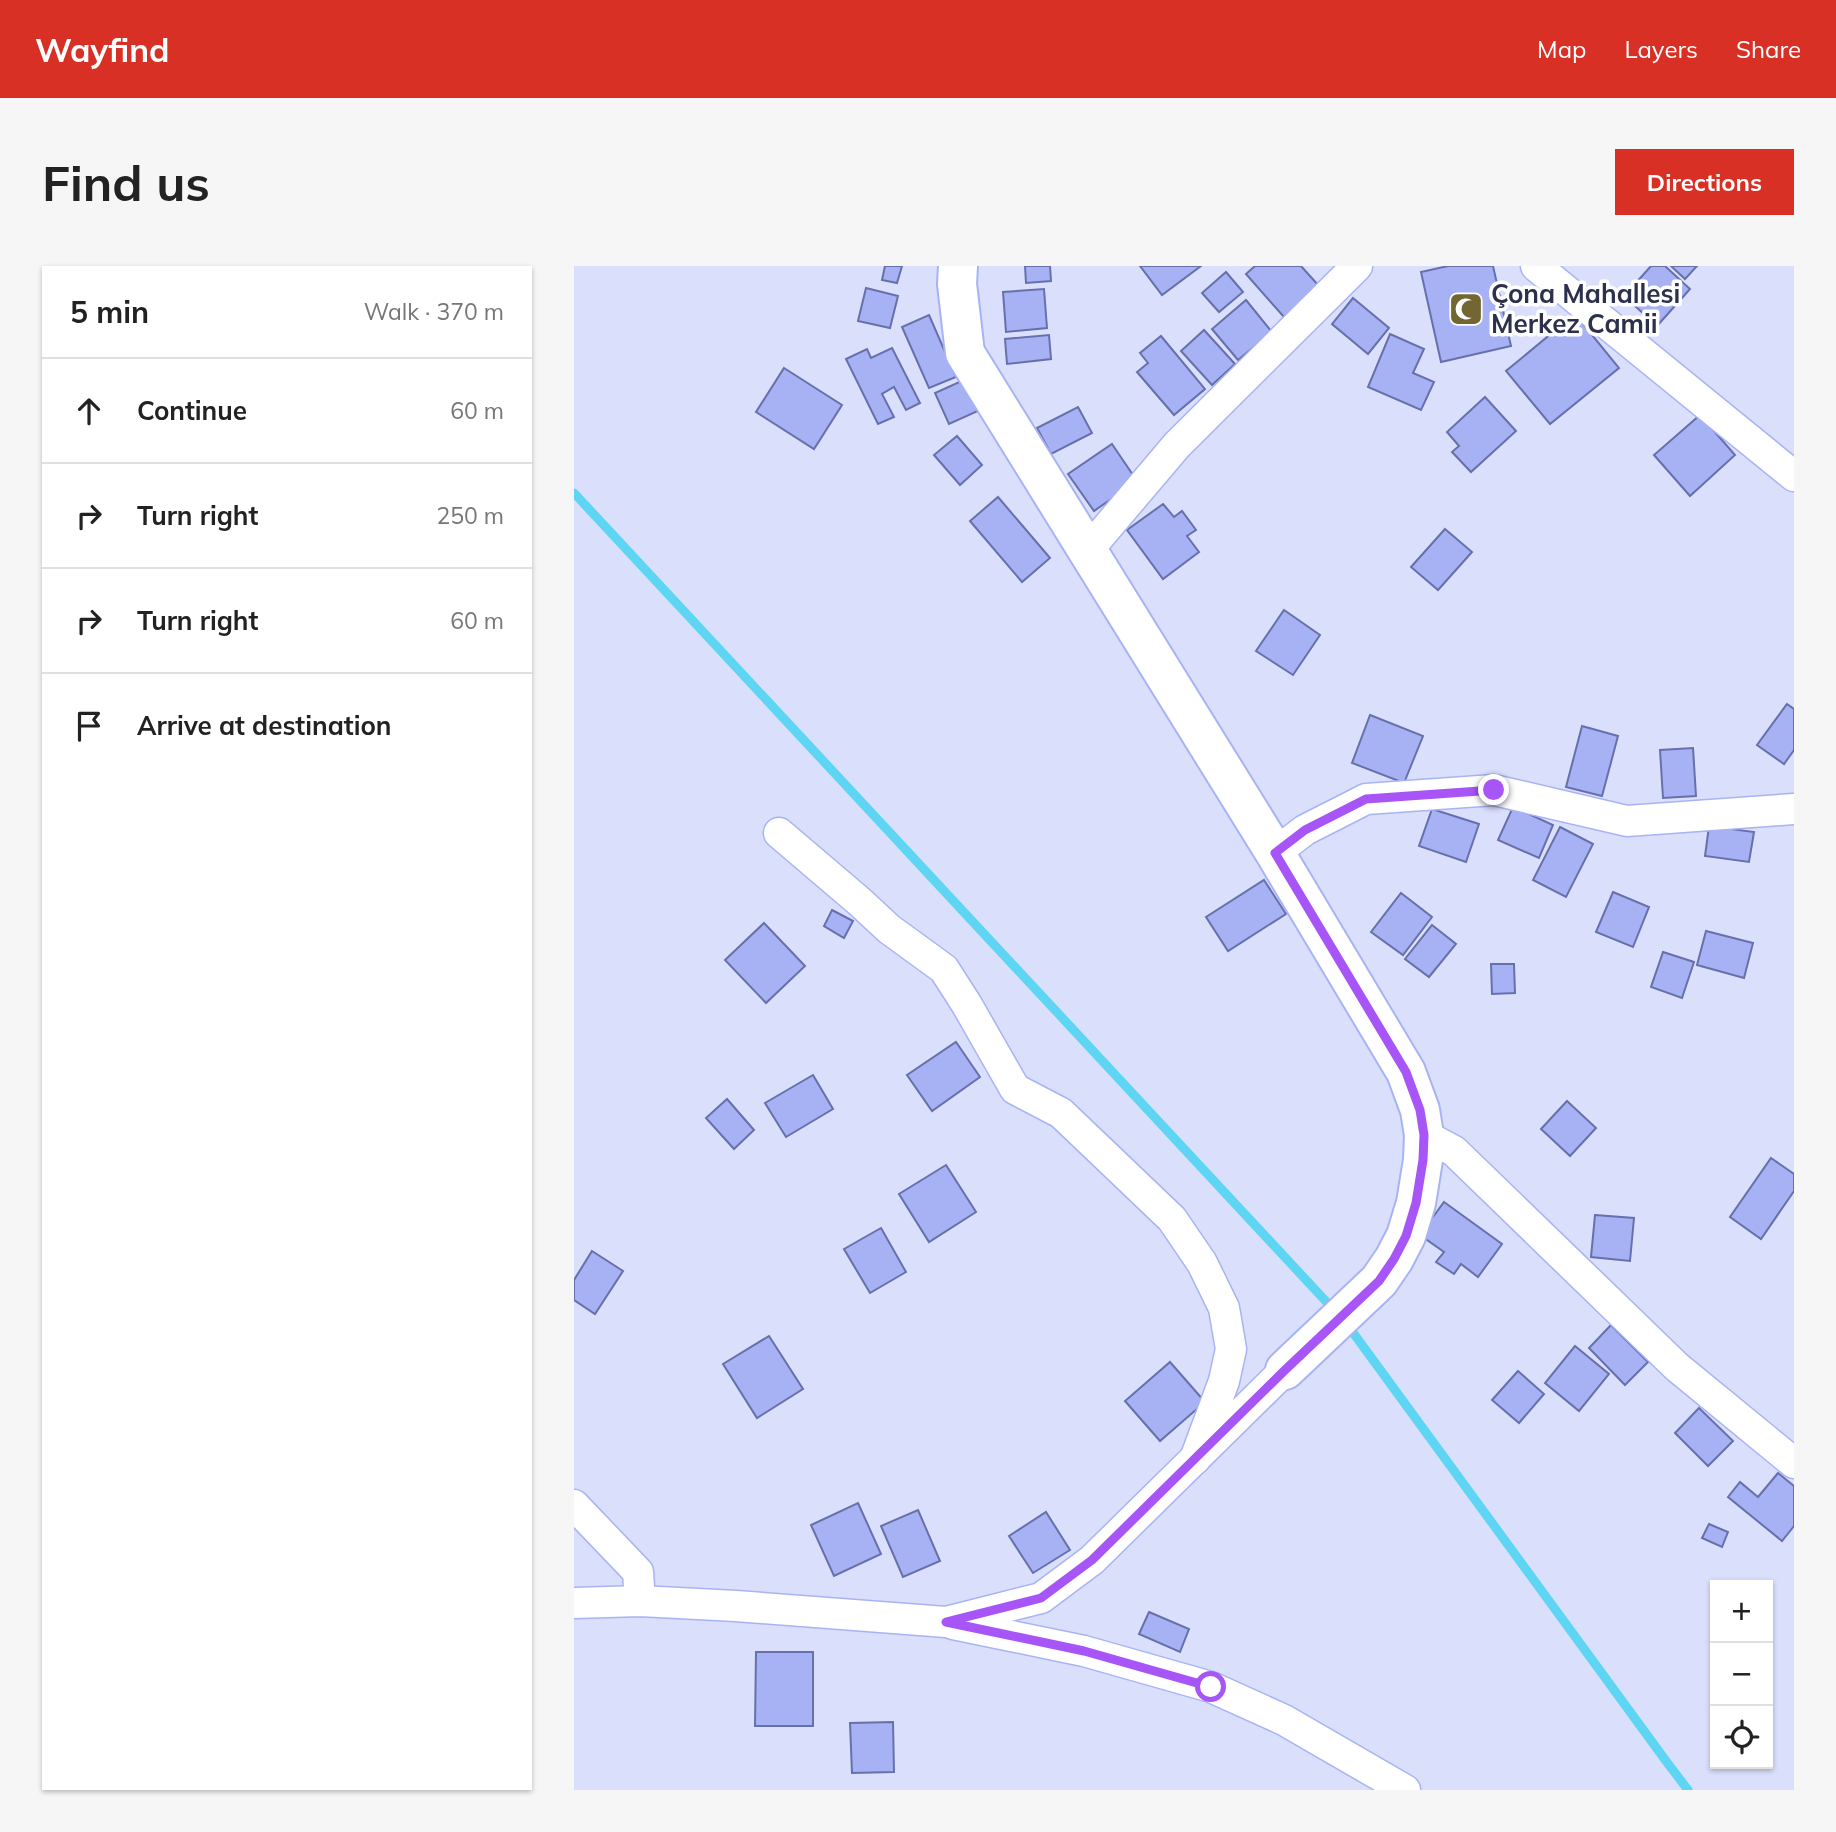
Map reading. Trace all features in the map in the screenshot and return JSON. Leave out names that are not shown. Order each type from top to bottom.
[{"type":"street","points":[[946,1622],[1041,1598],[1092,1560],[1379,1281],[1406,1236],[1416,1203],[1424,1135],[1420,1110],[1406,1072],[1275,853],[965,353],[957,284],[958,266]]},
{"type":"street","points":[[1088,550],[1177,445],[1357,266]]},
{"type":"street","points":[[1536,266],[1794,476]]},
{"type":"street","points":[[1275,853],[1305,830],[1366,799],[1494,790],[1627,821],[1794,809]]},
{"type":"street","points":[[779,833],[889,929],[944,969],[1015,1088],[1061,1113],[1172,1219],[1202,1264],[1224,1308],[1231,1349],[1224,1381],[1195,1459]]},
{"type":"street","points":[[1424,1135],[1454,1151],[1677,1367],[1794,1463]]},
{"type":"street","points":[[574,1505],[638,1572],[640,1601]]},
{"type":"street","points":[[574,1603],[640,1601],[946,1622],[1084,1651],[1211,1687],[1284,1720],[1405,1790]]},
{"type":"building","points":[[885,266],[902,266],[897,283],[882,280]]},
{"type":"building","points":[[1025,266],[1050,266],[1051,281],[1026,283]]},
{"type":"building","points":[[1140,266],[1201,266],[1162,295]]},
{"type":"building","points":[[1255,266],[1301,266],[1319,286],[1284,317],[1246,274]]},
{"type":"building","name":"Çona Mahallesi Merkez Camii","points":[[1448,266],[1493,266],[1511,346],[1441,362],[1421,272]]},
{"type":"building","points":[[1651,266],[1665,266],[1690,289],[1657,326],[1624,296]]},
{"type":"building","points":[[1671,266],[1697,266],[1685,279]]},
{"type":"building","points":[[1226,272],[1243,292],[1219,312],[1202,293]]},
{"type":"building","points":[[866,288],[898,296],[890,328],[858,321]]},
{"type":"building","points":[[1044,289],[1047,328],[1006,332],[1003,292]]},
{"type":"building","points":[[1353,298],[1389,328],[1368,354],[1332,324]]},
{"type":"building","points":[[1246,300],[1272,332],[1238,360],[1212,329]]},
{"type":"building","points":[[1575,314],[1619,368],[1550,424],[1506,371]]},
{"type":"building","points":[[929,315],[956,377],[929,388],[902,327]]},
{"type":"building","points":[[1204,330],[1235,364],[1212,385],[1181,351]]},
{"type":"building","points":[[1390,334],[1424,349],[1413,373],[1434,382],[1421,410],[1368,387]]},
{"type":"building","points":[[1049,335],[1051,359],[1007,364],[1005,339]]},
{"type":"building","points":[[1161,336],[1205,389],[1174,415],[1137,372],[1148,363],[1140,353]]},
{"type":"building","points":[[892,348],[920,403],[906,410],[894,387],[882,394],[894,417],[878,424],[846,359],[867,349],[871,358]]},
{"type":"building","points":[[784,368],[842,405],[814,449],[756,412]]},
{"type":"building","points":[[966,379],[980,410],[949,424],[935,393]]},
{"type":"building","points":[[1485,397],[1516,431],[1471,472],[1452,452],[1459,446],[1447,432]]},
{"type":"building","points":[[1078,407],[1092,433],[1051,454],[1037,428]]},
{"type":"building","points":[[1700,415],[1735,455],[1690,496],[1654,455]]},
{"type":"building","points":[[957,436],[982,465],[960,485],[934,455]]},
{"type":"building","points":[[1112,444],[1137,481],[1094,511],[1068,474]]},
{"type":"building","points":[[998,497],[1050,558],[1022,582],[970,521]]},
{"type":"building","points":[[1163,504],[1174,517],[1182,511],[1196,530],[1187,536],[1199,552],[1163,579],[1127,530]]},
{"type":"building","points":[[1445,529],[1472,552],[1438,590],[1411,567]]},
{"type":"building","points":[[1284,610],[1320,635],[1293,675],[1256,651]]},
{"type":"building","points":[[1787,704],[1794,709],[1794,750],[1784,764],[1757,745]]},
{"type":"building","points":[[1370,715],[1423,736],[1404,783],[1352,763]]},
{"type":"building","points":[[1582,726],[1618,736],[1602,796],[1566,787]]},
{"type":"building","points":[[1693,748],[1696,796],[1663,798],[1660,750]]},
{"type":"building","points":[[1513,807],[1553,825],[1539,858],[1498,840]]},
{"type":"building","points":[[1432,809],[1479,824],[1466,862],[1419,846]]},
{"type":"building","points":[[1709,826],[1754,832],[1749,862],[1705,856]]},
{"type":"building","points":[[1560,827],[1593,844],[1566,897],[1533,880]]},
{"type":"building","points":[[1264,880],[1286,914],[1228,951],[1206,917]]},
{"type":"building","points":[[1613,892],[1649,907],[1633,947],[1596,932]]},
{"type":"building","points":[[1401,893],[1432,917],[1403,955],[1371,932]]},
{"type":"building","points":[[832,910],[853,921],[844,938],[824,926]]},
{"type":"building","points":[[764,923],[805,966],[766,1003],[725,960]]},
{"type":"building","points":[[1432,925],[1456,944],[1429,977],[1405,959]]},
{"type":"building","points":[[1706,931],[1753,943],[1744,978],[1697,965]]},
{"type":"building","points":[[1663,952],[1694,962],[1682,998],[1651,987]]},
{"type":"building","points":[[1491,964],[1514,964],[1515,993],[1492,994]]},
{"type":"building","points":[[956,1042],[980,1077],[932,1111],[907,1075]]},
{"type":"building","points":[[813,1075],[833,1109],[786,1137],[765,1103]]},
{"type":"building","points":[[727,1099],[754,1130],[734,1149],[706,1118]]},
{"type":"building","points":[[1567,1101],[1596,1128],[1570,1156],[1541,1129]]},
{"type":"building","points":[[1771,1158],[1794,1174],[1794,1191],[1761,1239],[1730,1217]]},
{"type":"building","points":[[946,1165],[976,1212],[929,1242],[899,1194]]},
{"type":"building","points":[[1444,1202],[1502,1244],[1478,1277],[1461,1264],[1454,1274],[1436,1262],[1444,1252],[1420,1235]]},
{"type":"building","points":[[1595,1215],[1634,1218],[1630,1261],[1591,1257]]},
{"type":"building","points":[[881,1228],[906,1272],[870,1293],[844,1249]]},
{"type":"building","points":[[592,1251],[623,1271],[595,1314],[574,1300],[574,1280]]},
{"type":"building","points":[[1611,1325],[1648,1362],[1625,1385],[1589,1348]]},
{"type":"building","points":[[769,1336],[803,1389],[757,1418],[723,1364]]},
{"type":"building","points":[[1575,1346],[1609,1374],[1579,1411],[1545,1383]]},
{"type":"building","points":[[1170,1362],[1205,1402],[1160,1441],[1125,1401]]},
{"type":"building","points":[[1518,1371],[1544,1394],[1519,1423],[1492,1400]]},
{"type":"building","points":[[1699,1408],[1733,1441],[1708,1466],[1675,1433]]},
{"type":"building","points":[[1778,1473],[1794,1486],[1794,1526],[1782,1541],[1728,1497],[1740,1482],[1758,1497]]},
{"type":"building","points":[[858,1503],[881,1554],[834,1576],[811,1525]]},
{"type":"building","points":[[918,1510],[940,1561],[903,1577],[881,1526]]},
{"type":"building","points":[[1046,1512],[1070,1550],[1033,1573],[1009,1536]]},
{"type":"building","points":[[1709,1524],[1728,1532],[1722,1547],[1702,1538]]},
{"type":"building","points":[[1149,1612],[1189,1629],[1180,1652],[1139,1634]]},
{"type":"building","points":[[756,1652],[813,1652],[813,1726],[755,1726]]},
{"type":"building","points":[[893,1722],[894,1772],[852,1773],[850,1723]]},
{"type":"waterway","points":[[574,493],[1334,1310]]},
{"type":"waterway","points":[[1346,1323],[1688,1790]]},
{"type":"place","name":"Çona Mahallesi Merkez Camii","points":[[1466,309]]},
{"type":"route","points":[[1211,1687],[1084,1651],[946,1622],[1041,1598],[1092,1560],[1379,1281],[1394,1259],[1406,1236],[1416,1203],[1423,1160],[1424,1135],[1420,1110],[1406,1072],[1275,853],[1305,830],[1366,799],[1494,790]]}]
